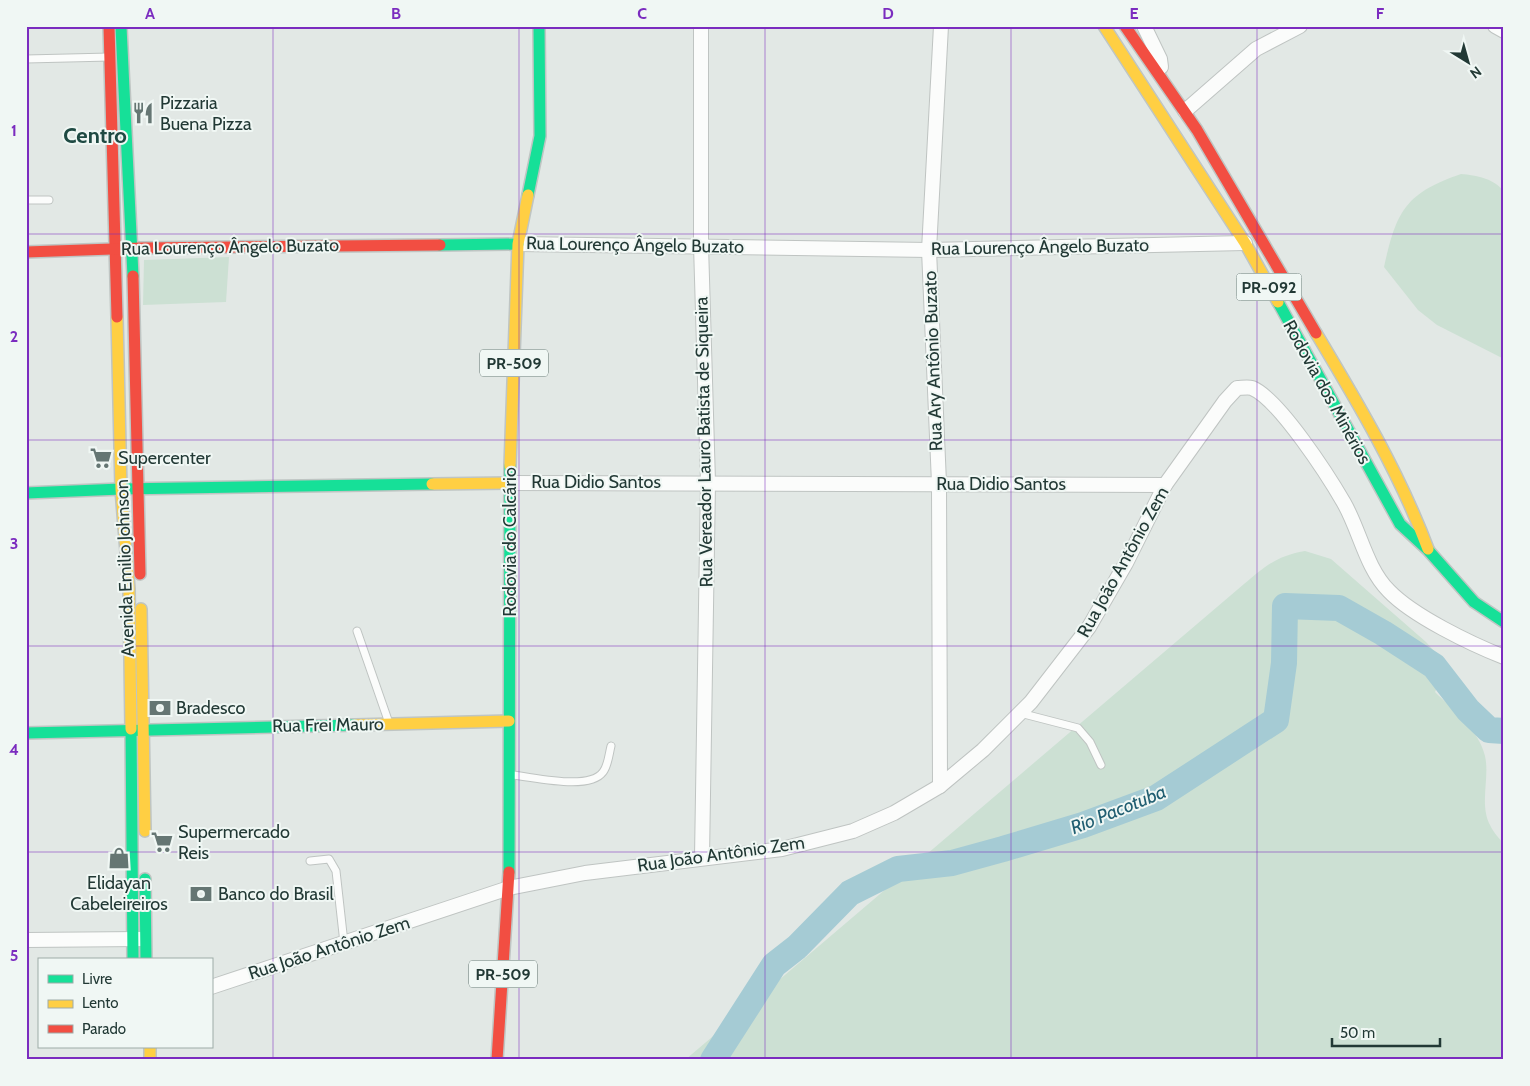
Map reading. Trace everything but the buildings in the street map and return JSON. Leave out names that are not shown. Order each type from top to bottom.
[{"type":"main road","name":"Avenida Emilio Johnson","points":[[116,26],[110,57],[121,489],[129,590],[129,772],[138,939],[145,958]]},
{"type":"main road","name":"Avenida Emilio Johnson","points":[[116,26],[132,249],[144,728],[145,843]]},
{"type":"main road","name":"Rodovia do Calcário","points":[[497,1060],[509,888],[509,483],[518,244],[540,136],[539,26]]},
{"type":"main road","name":"Rodovia dos Minérios","points":[[1104,26],[1245,243],[1400,524],[1428,550],[1474,602],[1504,622]]},
{"type":"main road","name":"Rodovia dos Minérios","points":[[1125,26],[1185,111],[1357,403],[1418,520],[1428,550]]},
{"type":"main road","name":"Rua Lourenço Ângelo Buzato","points":[[26,252],[116,249],[518,244]]},
{"type":"main road","name":"Rua Didio Santos","points":[[26,493],[121,489],[509,483]]},
{"type":"main road","name":"Rua Frei Mauro","points":[[26,733],[144,728],[509,721]]},
{"type":"main road","name":"Avenida Emilio Johnson","points":[[133,958],[138,939],[145,872]]},
{"type":"street","name":"Rua Vereador Lauro Batista de Siqueira","points":[[701,26],[701,245],[708,482],[702,857]]},
{"type":"street","name":"Rua Ary Antônio Buzato","points":[[940,786],[938,483],[929,250],[941,26]]},
{"type":"street","points":[[1144,26],[1160,59],[1164,80]]},
{"type":"street","points":[[1185,111],[1256,49],[1300,26]]},
{"type":"street","points":[[1495,26],[1504,31]]},
{"type":"street","name":"Rua Lourenço Ângelo Buzato","points":[[518,244],[701,245],[929,250],[1245,243]]},
{"type":"street","name":"Rua João Antônio Zem","points":[[212,987],[509,888],[584,873],[702,857],[782,849],[853,831],[894,813],[940,786],[983,750],[1020,713],[1089,627],[1126,563],[1166,485],[1225,401],[1237,388],[1252,388],[1273,404],[1305,444],[1344,504],[1376,573],[1388,590],[1403,603],[1472,644],[1504,657]]},
{"type":"street","name":"Rua Didio Santos","points":[[509,483],[708,482],[1166,485]]},
{"type":"street","points":[[26,940],[138,939]]},
{"type":"lane","points":[[26,59],[110,57]]},
{"type":"lane","points":[[26,200],[49,200]]},
{"type":"lane","points":[[358,631],[389,723]]},
{"type":"lane","points":[[1020,713],[1078,728],[1090,742],[1101,765]]},
{"type":"lane","points":[[509,775],[584,783],[596,779],[604,771],[610,746]]},
{"type":"lane","points":[[310,860],[329,859],[336,871],[344,943]]},
{"type":"green space","points":[[1461,174],[1473,175],[1490,181],[1504,192],[1504,359],[1437,325],[1418,310],[1384,267],[1393,232],[1406,207],[1415,197],[1427,189]]},
{"type":"green space","points":[[229,257],[226,302],[143,305],[144,260]]},
{"type":"green space","points":[[1305,551],[1331,559],[1426,642],[1443,661],[1443,676],[1435,692],[1465,721],[1482,747],[1486,764],[1485,808],[1487,817],[1493,830],[1504,844],[1504,1060],[685,1060],[1265,567],[1286,556]]},
{"type":"waterway","name":"Rio Pacotuba","points":[[713,1060],[774,965],[797,947],[850,893],[898,869],[952,863],[1003,849],[1083,825],[1156,798],[1276,720],[1284,663],[1285,606],[1339,608],[1383,633],[1434,666],[1468,710],[1489,730],[1504,731]]},
{"type":"traffic: fast","points":[[528,195],[540,136],[539,26]]},
{"type":"traffic: fast","points":[[121,27],[133,276]]},
{"type":"traffic: fast","points":[[440,245],[518,244]]},
{"type":"traffic: fast","points":[[1278,302],[1400,524],[1428,550],[1474,602],[1504,622]]},
{"type":"traffic: fast","points":[[509,872],[510,466]]},
{"type":"traffic: fast","points":[[26,493],[121,489],[432,484]]},
{"type":"traffic: fast","points":[[26,733],[355,725]]},
{"type":"traffic: fast","points":[[131,729],[133,958]]},
{"type":"traffic: fast","points":[[145,879],[146,958]]},
{"type":"traffic: slow","points":[[1104,26],[1245,243],[1278,302]]},
{"type":"traffic: slow","points":[[510,466],[518,244],[528,195]]},
{"type":"traffic: slow","points":[[117,317],[121,489],[129,589],[131,729]]},
{"type":"traffic: slow","points":[[1316,333],[1391,465],[1417,520],[1428,549]]},
{"type":"traffic: slow","points":[[432,484],[509,483]]},
{"type":"traffic: slow","points":[[141,609],[145,831]]},
{"type":"traffic: slow","points":[[355,725],[509,721]]},
{"type":"traffic: slow","points":[[150,1048],[150,1060]]},
{"type":"traffic: jam","points":[[109,26],[117,317]]},
{"type":"traffic: jam","points":[[1125,26],[1197,130],[1316,333]]},
{"type":"traffic: jam","points":[[26,252],[141,248],[440,245]]},
{"type":"traffic: jam","points":[[133,276],[140,574]]},
{"type":"traffic: jam","points":[[497,1060],[509,872]]},
{"type":"place","name":"Pizzaria Buena Pizza","points":[[143,113]]},
{"type":"place","name":"Supercenter","points":[[101,458]]},
{"type":"place","name":"Bradesco","points":[[160,708]]},
{"type":"place","name":"Supermercado Reis","points":[[162,842]]},
{"type":"place","name":"Elidayan Cabeleireiros","points":[[119,858]]},
{"type":"place","name":"Banco do Brasil","points":[[201,894]]},
{"type":"district","name":"Centro","points":[[95,135]]}]
